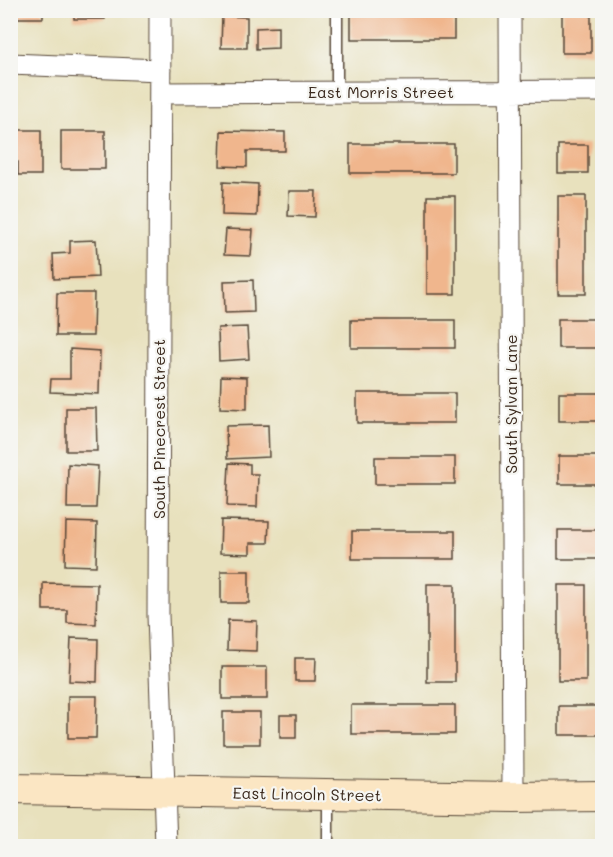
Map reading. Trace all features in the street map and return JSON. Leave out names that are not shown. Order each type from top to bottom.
[{"type":"street","name":"South Pinecrest Street","points":[[160,10],[158,615],[166,792],[166,846]]},
{"type":"street","name":"South Sylvan Lane","points":[[510,10],[513,798]]},
{"type":"street","points":[[10,64],[160,70]]},
{"type":"street","name":"East Morris Street","points":[[160,93],[603,91]]},
{"type":"street","name":"East Lincoln Street","points":[[10,789],[513,798],[603,796]]},
{"type":"lane","points":[[337,10],[337,92]]},
{"type":"lane","points":[[328,794],[328,846]]},
{"type":"building","points":[[10,10],[43,10],[43,18],[10,18]]},
{"type":"building","points":[[74,10],[105,10],[105,19],[74,19]]},
{"type":"building","points":[[562,10],[591,10],[591,53],[562,53]]},
{"type":"building","points":[[351,12],[454,12],[454,39],[351,39]]},
{"type":"building","points":[[222,16],[247,17],[247,48],[221,48]]},
{"type":"building","points":[[278,27],[278,48],[256,49],[256,28]]},
{"type":"building","points":[[10,130],[41,130],[41,175],[18,175],[18,162],[10,162]]},
{"type":"building","points":[[61,131],[105,131],[105,169],[61,169]]},
{"type":"building","points":[[221,131],[285,132],[285,151],[247,151],[247,167],[220,166]]},
{"type":"building","points":[[350,144],[454,144],[454,173],[350,173]]},
{"type":"building","points":[[558,145],[588,145],[588,173],[558,173]]},
{"type":"building","points":[[223,182],[258,184],[257,216],[222,215]]},
{"type":"building","points":[[289,191],[316,191],[315,217],[288,216]]},
{"type":"building","points":[[427,196],[455,196],[455,294],[427,294]]},
{"type":"building","points":[[558,196],[586,196],[586,294],[558,294]]},
{"type":"building","points":[[226,229],[253,230],[251,256],[224,255]]},
{"type":"building","points":[[96,240],[98,277],[54,279],[53,254],[70,253],[70,241]]},
{"type":"building","points":[[253,280],[254,312],[225,313],[224,281]]},
{"type":"building","points":[[57,293],[94,293],[93,336],[56,336]]},
{"type":"building","points":[[558,319],[602,319],[602,348],[558,348]]},
{"type":"building","points":[[351,320],[455,320],[455,348],[351,348]]},
{"type":"building","points":[[247,327],[249,359],[219,361],[218,328]]},
{"type":"building","points":[[70,349],[100,351],[99,394],[50,392],[51,379],[70,379]]},
{"type":"building","points":[[221,376],[247,377],[247,409],[220,408]]},
{"type":"building","points":[[357,393],[455,393],[455,423],[357,423]]},
{"type":"building","points":[[559,393],[602,393],[602,421],[559,421]]},
{"type":"building","points":[[66,408],[96,408],[97,451],[66,451]]},
{"type":"building","points":[[268,425],[269,457],[227,459],[226,426]]},
{"type":"building","points":[[559,456],[602,456],[602,484],[559,484]]},
{"type":"building","points":[[375,457],[455,457],[455,484],[375,484]]},
{"type":"building","points":[[229,463],[250,464],[250,474],[258,474],[257,507],[227,506]]},
{"type":"building","points":[[68,464],[98,466],[96,508],[67,508]]},
{"type":"building","points":[[221,520],[269,521],[268,543],[250,543],[250,554],[220,553]]},
{"type":"building","points":[[66,522],[97,523],[96,566],[65,565]]},
{"type":"building","points":[[558,530],[602,530],[602,559],[558,559]]},
{"type":"building","points":[[352,531],[455,531],[455,559],[352,559]]},
{"type":"building","points":[[221,571],[249,571],[249,603],[221,603]]},
{"type":"building","points":[[43,583],[97,584],[96,624],[67,623],[67,610],[43,610]]},
{"type":"building","points":[[427,584],[455,584],[455,682],[427,682]]},
{"type":"building","points":[[558,585],[586,585],[586,681],[558,681]]},
{"type":"building","points":[[228,620],[257,621],[256,651],[227,650]]},
{"type":"building","points":[[71,638],[98,639],[97,682],[69,681]]},
{"type":"building","points":[[295,658],[316,658],[315,681],[295,681]]},
{"type":"building","points":[[222,667],[267,667],[267,699],[222,699]]},
{"type":"building","points":[[68,696],[97,696],[96,738],[68,738]]},
{"type":"building","points":[[351,705],[455,705],[455,734],[351,734]]},
{"type":"building","points":[[559,706],[602,706],[602,735],[559,735]]},
{"type":"building","points":[[223,712],[260,712],[260,744],[223,744]]},
{"type":"building","points":[[280,715],[296,715],[296,738],[280,738]]}]
